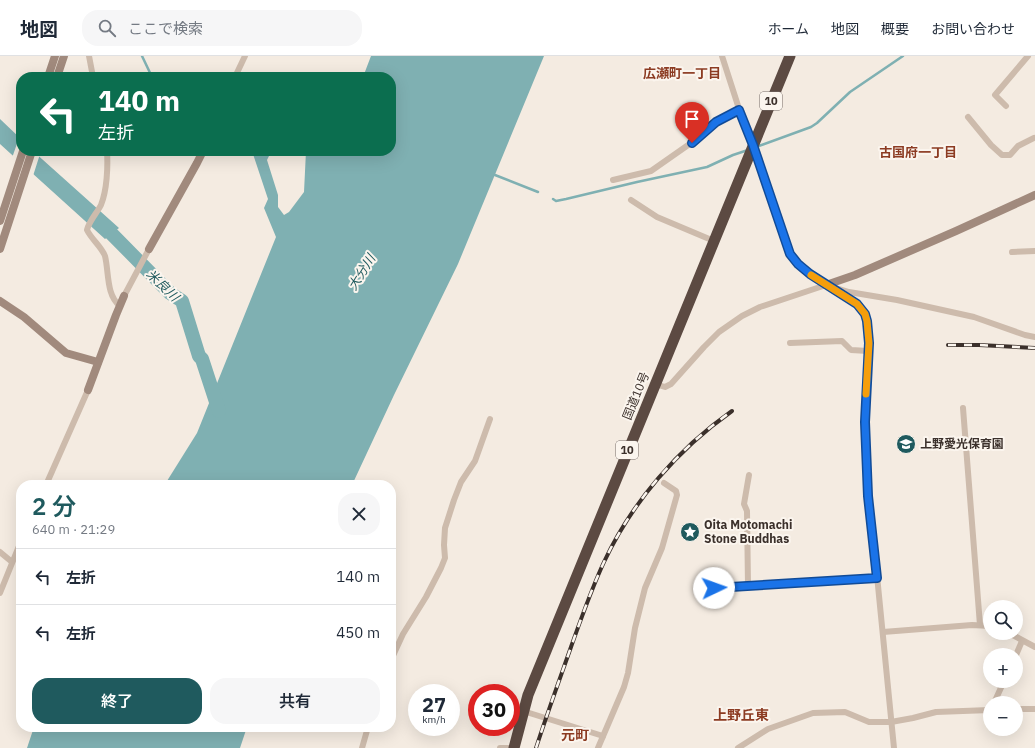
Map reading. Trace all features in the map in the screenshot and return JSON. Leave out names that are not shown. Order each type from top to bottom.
[{"type":"highway","name":"国道10号","points":[[514,748],[528,694],[790,56]]},
{"type":"street","points":[[50,72],[55,56]]},
{"type":"street","points":[[59,72],[64,56]]},
{"type":"street","points":[[88,56],[92,72]]},
{"type":"street","points":[[237,72],[245,56]]},
{"type":"street","points":[[722,56],[739,110],[790,254],[806,271],[857,304],[865,314],[868,329],[865,422],[868,496],[894,748]]},
{"type":"street","points":[[1006,106],[995,95],[1028,56]]},
{"type":"street","points":[[613,180],[651,171],[692,143],[716,122],[739,110]]},
{"type":"street","points":[[968,117],[991,145],[1002,155],[1010,154],[1018,146],[1034,139],[1030,132]]},
{"type":"street","points":[[0,221],[22,156]]},
{"type":"street","points":[[0,249],[31,156]]},
{"type":"street","points":[[107,156],[107,169],[103,197],[87,230],[104,256],[109,285],[114,300],[120,306]]},
{"type":"street","points":[[48,480],[88,390],[124,296],[201,156]]},
{"type":"street","points":[[655,384],[665,386],[671,384],[719,332],[748,313],[844,279],[1035,195]]},
{"type":"street","points":[[631,200],[657,217],[714,241]]},
{"type":"street","points":[[1012,252],[1035,251]]},
{"type":"street","points":[[826,285],[849,292],[897,300],[974,317],[1025,335],[1035,337]]},
{"type":"street","points":[[0,301],[24,317],[66,353],[98,362]]},
{"type":"street","points":[[790,343],[842,341],[851,350],[868,351]]},
{"type":"street","points":[[963,408],[980,625]]},
{"type":"street","points":[[396,649],[403,634],[426,597],[441,568],[445,558],[445,528],[454,500],[462,482],[475,461],[490,419]]},
{"type":"street","points":[[748,586],[747,511],[744,504],[749,474]]},
{"type":"street","points":[[598,748],[620,697],[626,678],[642,599],[648,579],[662,548],[678,495],[676,491],[664,483]]},
{"type":"street","points":[[0,552],[12,562]]},
{"type":"street","points":[[0,593],[16,553]]},
{"type":"street","points":[[714,588],[877,578]]},
{"type":"street","points":[[883,632],[983,625]]},
{"type":"street","points":[[1019,648],[1022,641],[1035,647]]},
{"type":"street","points":[[1023,709],[1035,709]]},
{"type":"street","points":[[738,748],[768,729],[813,713],[845,712],[869,722],[891,722],[936,712],[983,710]]},
{"type":"street","points":[[523,711],[603,736]]},
{"type":"street","points":[[362,748],[367,732]]},
{"type":"street","points":[[500,748],[514,748]]},
{"type":"water","name":"大分川","points":[[371,56],[544,56],[458,264],[354,480],[168,480],[197,433],[276,237],[264,208],[268,199],[254,156],[269,156],[267,160],[278,195],[278,207],[284,215],[289,212],[304,192],[306,156],[396,156],[396,72],[365,72]]},
{"type":"water","points":[[0,119],[16,134],[16,156],[39,156],[119,228],[105,239],[0,144]]},
{"type":"water","points":[[32,732],[245,732],[240,748],[27,748]]},
{"type":"pier","points":[[16,146],[16,156],[39,156],[33,176],[12,158]]},
{"type":"waterway","points":[[142,56],[150,72]]},
{"type":"waterway","points":[[756,147],[811,127],[850,92],[903,56]]},
{"type":"waterway","points":[[553,199],[556,201],[566,199],[707,167],[748,150]]},
{"type":"waterway","points":[[495,175],[538,192]]},
{"type":"waterway","name":"米良川","points":[[99,221],[170,293],[182,301],[199,356],[202,359],[219,411]]},
{"type":"railway","points":[[948,345],[1035,348]]},
{"type":"railway","points":[[536,748],[586,604],[615,540],[628,518],[658,478],[693,442],[732,411]]},
{"type":"slow traffic","points":[[811,275],[838,294],[857,304],[865,314],[869,343],[866,394]]},
{"type":"place","name":"上野愛光保育園","points":[[906,444]]},
{"type":"place","name":"Oita Motomachi Stone Buddhas","points":[[690,532]]},
{"type":"district","name":"広瀬町一丁目","points":[[682,73]]},
{"type":"district","name":"古国府一丁目","points":[[918,152]]},
{"type":"district","name":"上野丘東","points":[[741,715]]},
{"type":"district","name":"元町","points":[[575,735]]},
{"type":"route","points":[[692,143],[716,122],[739,110],[753,145],[790,254],[793,259],[806,271],[838,294],[857,304],[861,308],[867,321],[869,343],[865,422],[868,496],[877,578],[714,588]]}]
